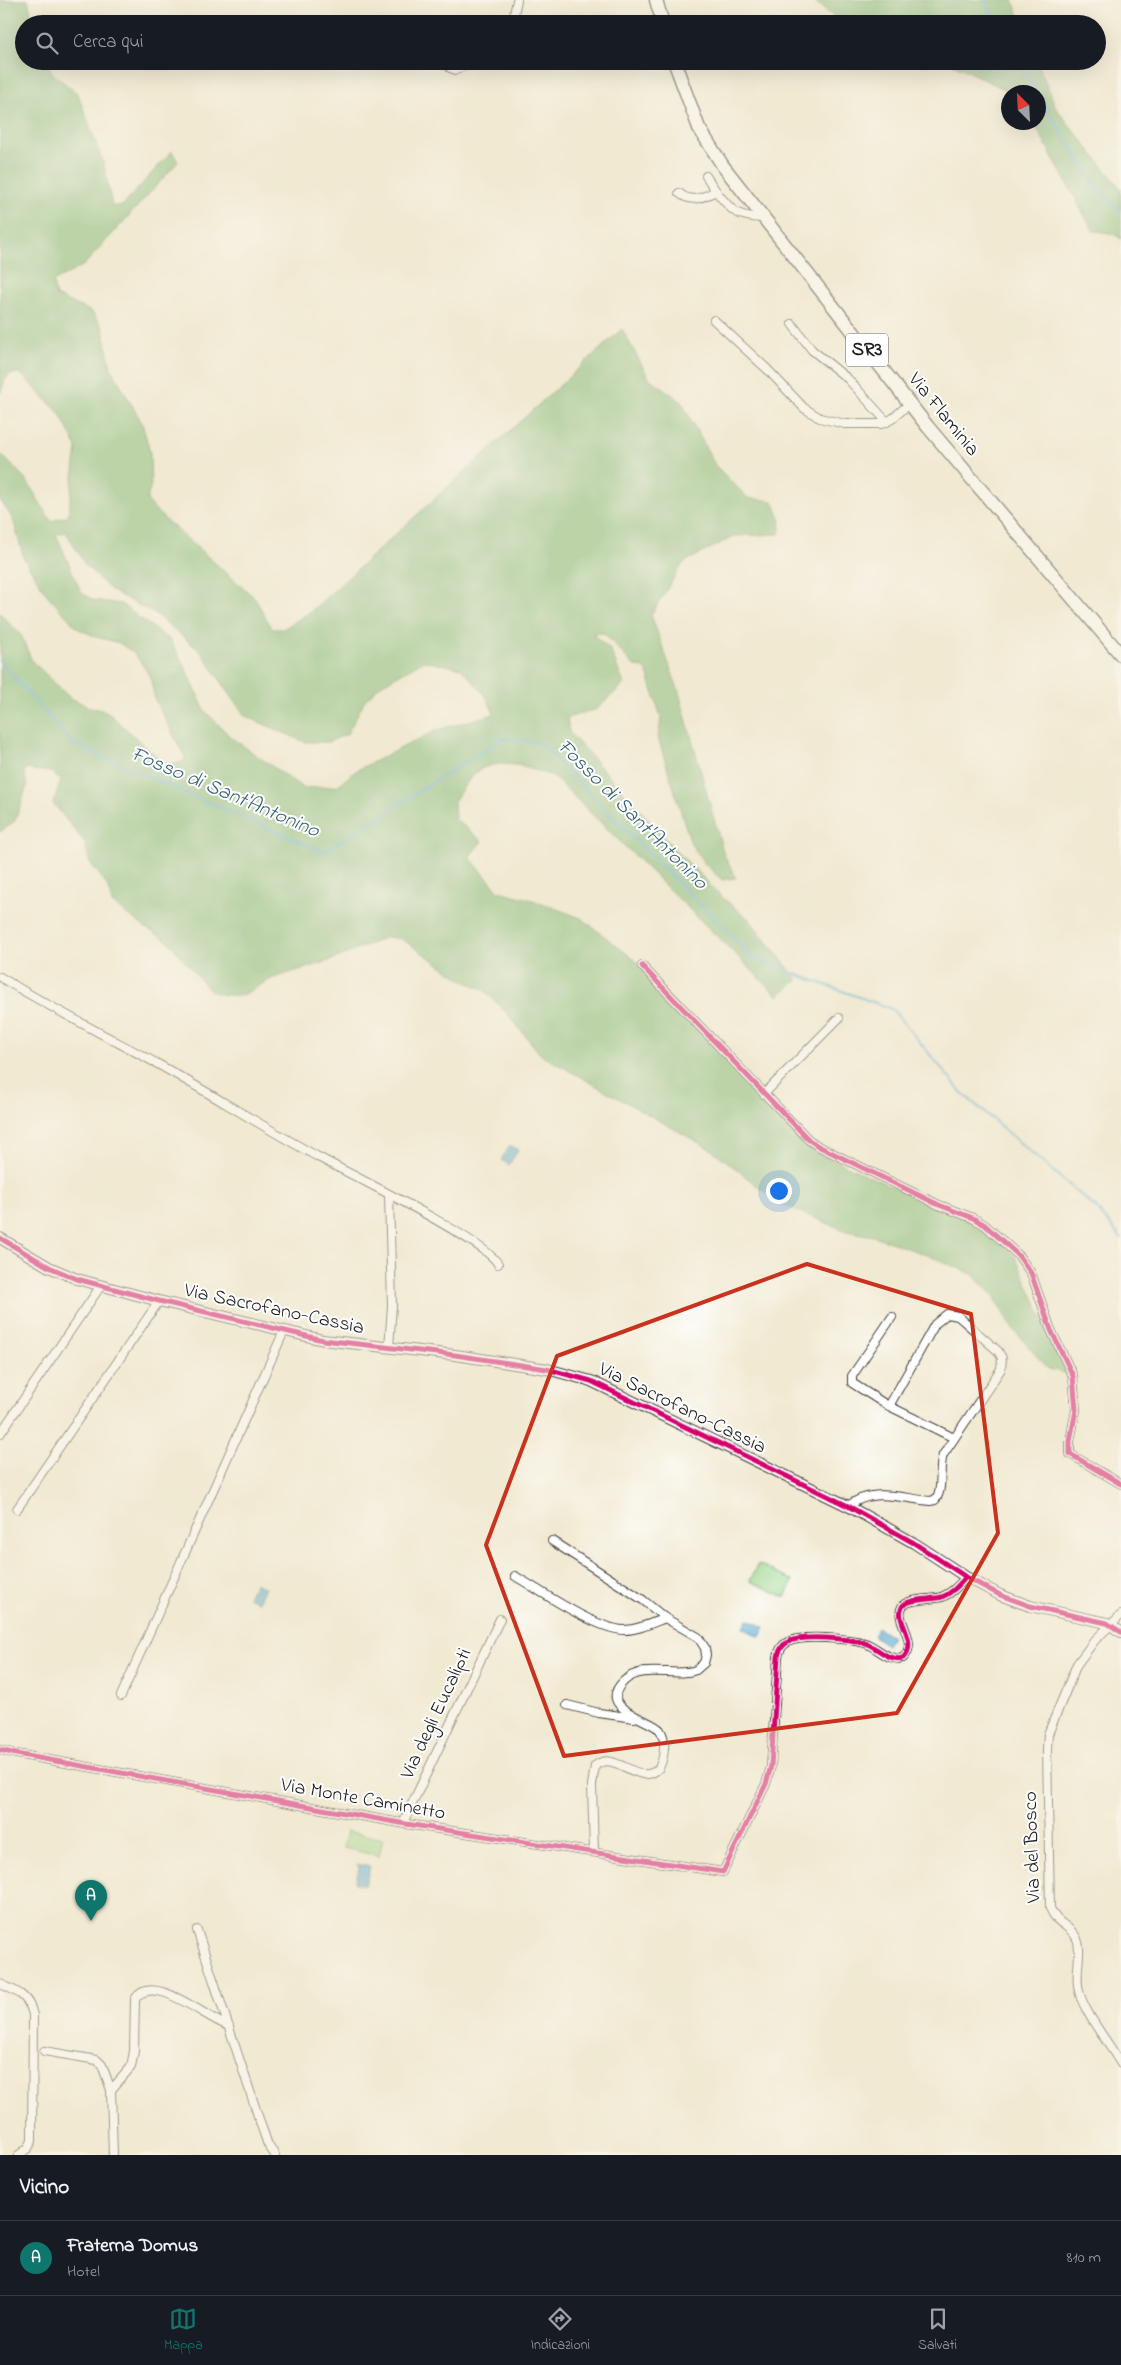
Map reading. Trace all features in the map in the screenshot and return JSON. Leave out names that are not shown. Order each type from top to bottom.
[{"type":"main road","points":[[656,0],[660,15]]},
{"type":"main road","name":"Via Flaminia","points":[[677,70],[699,128],[723,166],[909,404],[1121,655]]},
{"type":"street","points":[[514,15],[517,0]]},
{"type":"street","points":[[706,176],[736,213],[747,217],[764,218]]},
{"type":"street","points":[[679,192],[687,198],[694,200],[716,190]]},
{"type":"street","points":[[714,320],[767,368],[804,408],[814,415],[845,424],[879,425],[887,422],[909,404]]},
{"type":"street","points":[[792,324],[812,350],[848,379],[887,422]]},
{"type":"street","points":[[642,966],[800,1132],[818,1146],[985,1224],[1018,1255],[1031,1273],[1051,1330],[1073,1376],[1076,1410],[1070,1441],[1070,1454],[1121,1484]]},
{"type":"street","points":[[0,977],[54,1010],[162,1067],[485,1250],[494,1257],[498,1264]]},
{"type":"street","points":[[764,1094],[840,1018]]},
{"type":"street","points":[[389,1196],[392,1305],[389,1348]]},
{"type":"street","name":"Via Sacrofano-Cassia","points":[[0,1238],[48,1267],[100,1286],[159,1301],[337,1342],[455,1354],[538,1367],[591,1381],[848,1506],[914,1543],[966,1577],[1014,1601],[1111,1624],[1121,1632]]},
{"type":"street","points":[[0,1434],[100,1286]]},
{"type":"street","points":[[17,1509],[159,1301]]},
{"type":"street","points":[[848,1506],[858,1498],[867,1496],[894,1495],[930,1502],[935,1500],[940,1491],[940,1463],[954,1438],[1001,1369],[1002,1363],[998,1351],[958,1316],[947,1314],[935,1324],[889,1406]]},
{"type":"street","points":[[892,1317],[851,1380],[854,1386],[889,1406],[954,1438]]},
{"type":"street","points":[[121,1696],[284,1331]]},
{"type":"street","points":[[552,1541],[636,1595],[665,1618],[698,1637],[705,1648],[705,1659],[701,1666],[692,1672],[649,1672],[624,1681],[618,1690],[617,1700],[636,1719]]},
{"type":"street","points":[[515,1576],[594,1621],[615,1629],[634,1629],[665,1618]]},
{"type":"street","name":"Via Monte Caminetto","points":[[1,1752],[403,1823],[723,1872],[766,1784],[771,1766],[778,1657],[781,1648],[788,1642],[799,1638],[856,1641],[874,1647],[892,1658],[903,1658],[909,1644],[901,1610],[903,1604],[908,1601],[943,1596],[952,1592],[966,1577]]},
{"type":"street","name":"Via del Bosco","points":[[1121,1614],[1095,1640],[1077,1664],[1048,1734],[1048,1900],[1056,1920],[1070,1929],[1076,1937],[1080,1950],[1076,1972],[1080,1998],[1121,2064]]},
{"type":"street","name":"Via degli Eucalipti","points":[[403,1823],[500,1619]]},
{"type":"street","points":[[567,1705],[600,1714],[636,1719],[654,1726],[660,1731],[664,1751],[661,1765],[657,1771],[643,1775],[611,1762],[601,1762],[595,1766],[592,1785],[594,1852]]},
{"type":"street","points":[[197,1930],[268,2145],[275,2155]]},
{"type":"street","points":[[0,1984],[24,1996],[30,2003],[33,2015],[32,2141],[28,2148],[19,2155]]},
{"type":"street","points":[[111,2090],[132,2067],[136,1999],[139,1993],[152,1989],[168,1992],[216,2022],[228,2026]]},
{"type":"street","points":[[44,2051],[97,2060],[102,2065],[111,2090],[113,2155]]},
{"type":"highlighted area","points":[[807,1264],[971,1314],[998,1533],[897,1713],[564,1756],[486,1545],[557,1356]]},
{"type":"green space","points":[[0,0],[28,0],[32,15],[15,15],[15,70],[51,70],[78,94],[104,165],[112,206],[122,206],[172,151],[178,162],[84,265],[53,282],[56,296],[92,312],[103,328],[111,368],[142,423],[150,452],[151,484],[147,500],[159,514],[255,598],[272,629],[283,629],[310,612],[622,329],[649,378],[681,401],[715,465],[748,498],[773,501],[781,521],[779,534],[734,536],[683,563],[651,615],[678,689],[724,855],[736,878],[722,880],[704,863],[691,844],[658,738],[661,718],[646,669],[633,665],[604,633],[592,634],[610,649],[624,684],[597,709],[567,718],[569,732],[675,849],[724,899],[749,919],[798,980],[778,996],[553,776],[525,767],[506,764],[496,764],[478,771],[468,781],[454,801],[455,819],[482,841],[469,857],[499,891],[533,900],[581,918],[635,960],[799,1140],[816,1152],[986,1229],[1015,1256],[1068,1374],[1048,1369],[1011,1327],[994,1297],[972,1274],[930,1256],[873,1236],[846,1231],[779,1203],[712,1150],[541,1055],[506,1012],[483,989],[464,981],[402,939],[387,937],[332,960],[273,978],[243,995],[224,995],[210,991],[167,940],[147,929],[112,903],[107,885],[89,861],[85,843],[53,803],[61,781],[51,772],[24,769],[27,786],[15,821],[0,832],[0,613],[21,635],[32,661],[69,697],[89,707],[106,711],[165,764],[180,763],[186,759],[155,700],[150,676],[135,654],[119,643],[96,637],[77,628],[47,595],[24,559],[13,519],[0,500],[0,453],[25,478],[51,521],[68,516],[77,448],[60,414],[20,373],[10,374],[5,380],[0,394]],"holes":[[[66,532],[86,566],[112,591],[157,615],[201,652],[245,716],[305,742],[328,742],[347,734],[365,700],[381,685],[423,661],[461,668],[486,696],[494,714],[437,730],[357,770],[337,786],[303,788],[232,738],[205,711],[171,641],[121,604],[93,600],[81,592],[56,534]]]},
{"type":"green space","points":[[813,0],[1013,0],[1019,15],[832,15]]},
{"type":"green space","points":[[965,70],[1041,70],[1056,108],[1121,189],[1121,239],[1105,232],[1093,231],[1038,130],[1046,130],[1046,85],[1001,85],[1001,88]]},
{"type":"green space","points":[[758,1564],[793,1581],[785,1597],[750,1581]]},
{"type":"green space","points":[[347,1831],[383,1839],[379,1856],[343,1848]]},
{"type":"water","points":[[510,1145],[518,1150],[509,1165],[501,1160]]},
{"type":"water","points":[[255,1583],[265,1588],[258,1602],[248,1597]]},
{"type":"water","points":[[748,1619],[765,1627],[760,1637],[743,1628]]},
{"type":"water","points":[[878,1628],[892,1637],[887,1645],[873,1636]]},
{"type":"water","points":[[357,1864],[370,1867],[365,1885],[355,1883],[359,1868]]},
{"type":"waterway","points":[[984,0],[993,15]]},
{"type":"waterway","points":[[1024,70],[1033,85]]},
{"type":"waterway","points":[[1046,108],[1093,182],[1121,213]]},
{"type":"waterway","name":"Fosso di Sant'Antonino","points":[[0,661],[73,744],[324,852],[503,738],[540,743],[754,959],[892,1009],[962,1093],[1096,1208],[1121,1238]]},
{"type":"cycle path","points":[[642,966],[809,1140],[939,1205],[973,1218],[985,1225],[1018,1255],[1031,1273],[1051,1330],[1073,1376],[1076,1410],[1070,1441],[1070,1454],[1121,1484]]},
{"type":"cycle path","points":[[0,1238],[49,1267],[77,1279],[159,1301],[323,1340],[455,1355],[547,1369],[591,1381],[848,1506],[914,1543],[966,1577],[1000,1595],[1030,1606],[1107,1623],[1121,1632]]},
{"type":"cycle path","points":[[0,1750],[406,1824],[723,1872],[766,1784],[771,1766],[778,1657],[782,1646],[788,1642],[804,1638],[849,1640],[870,1645],[893,1658],[903,1658],[908,1652],[909,1645],[900,1613],[904,1604],[942,1597],[966,1577]]},
{"type":"place","name":"Fraterna Domus","points":[[91,1921]]}]
